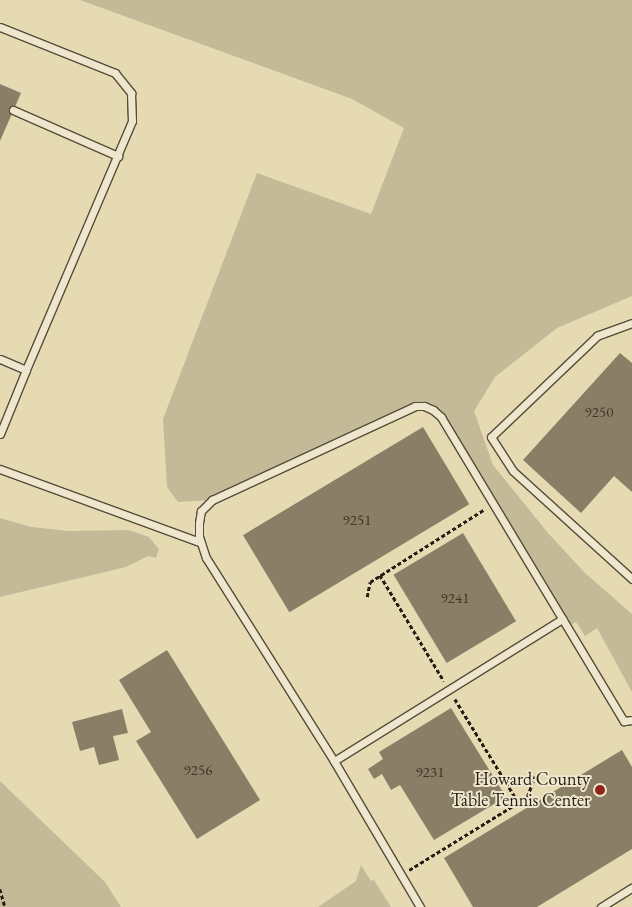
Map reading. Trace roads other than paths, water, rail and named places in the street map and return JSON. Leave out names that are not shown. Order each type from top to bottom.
[{"type":"lane","points":[[0,27],[115,72],[131,93],[132,121],[0,434]]},
{"type":"lane","points":[[13,110],[118,156]]},
{"type":"lane","points":[[632,323],[598,336],[491,437],[513,470],[632,579]]},
{"type":"lane","points":[[0,359],[26,370]]},
{"type":"lane","points":[[420,907],[334,761],[206,558],[200,542],[198,523],[202,511],[212,500],[415,406],[424,406],[433,410],[441,418],[624,721],[632,720]]},
{"type":"lane","points":[[0,469],[200,542]]},
{"type":"lane","points":[[334,761],[562,620]]},
{"type":"lane","points":[[601,907],[632,888]]},
{"type":"place","name":"Howard County Table Tennis Center","points":[[600,790]]}]
